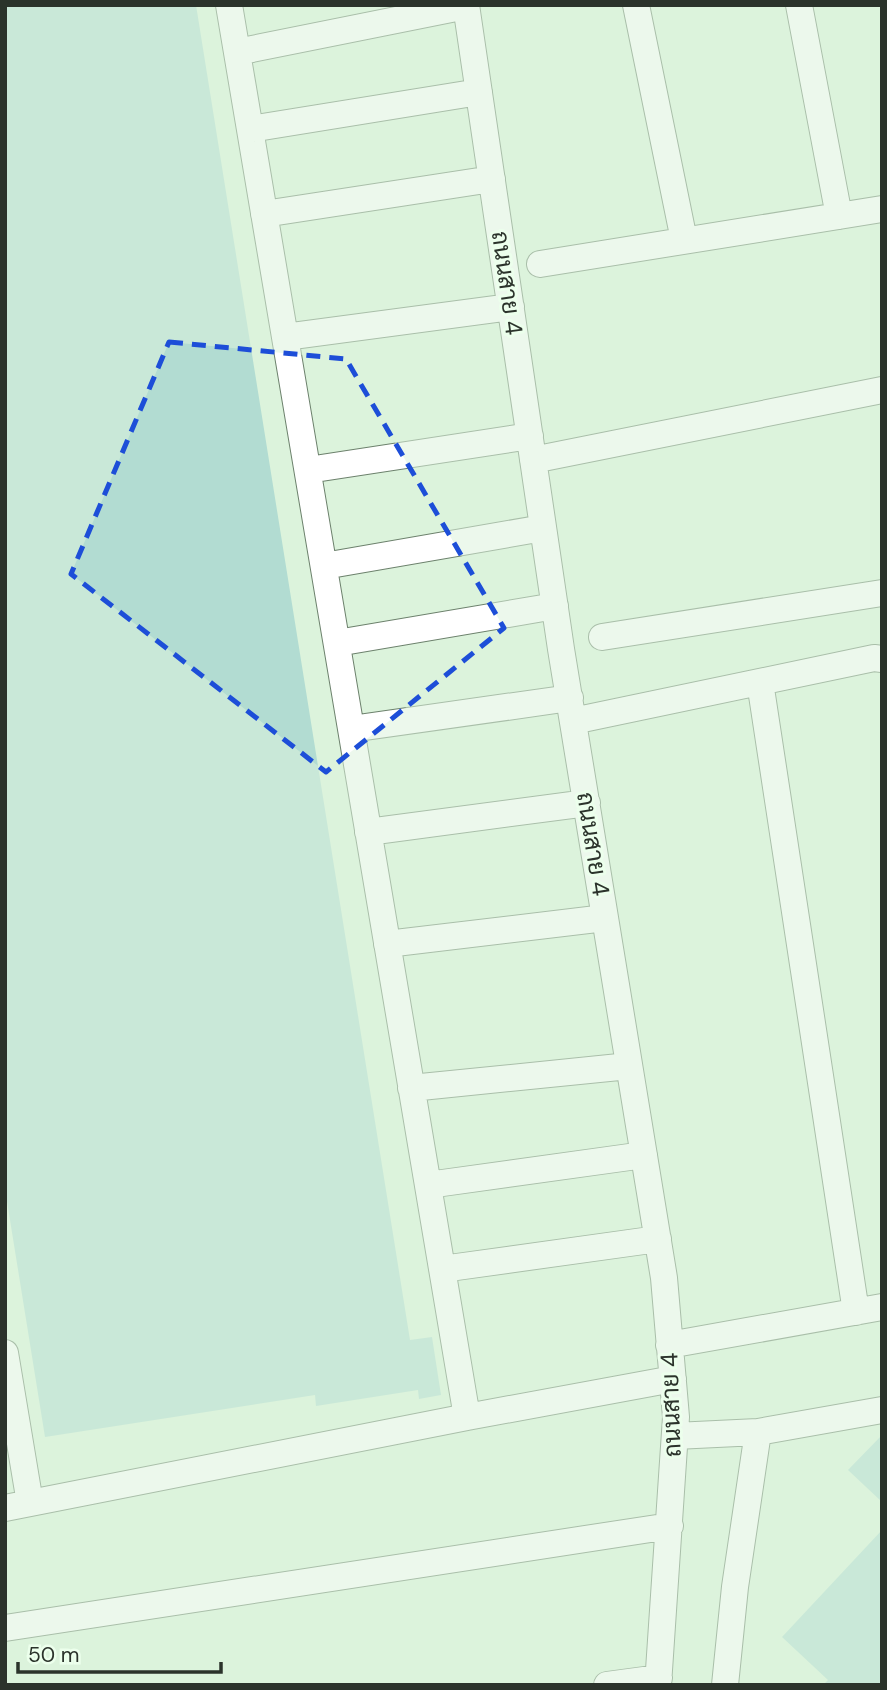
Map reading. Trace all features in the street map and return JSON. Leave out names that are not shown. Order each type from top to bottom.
[{"type":"street","points":[[229,5],[467,1417]]},
{"type":"street","points":[[636,5],[684,240]]},
{"type":"street","points":[[799,5],[839,215]]},
{"type":"street","points":[[237,51],[466,6]]},
{"type":"street","name":"ถนนสาย 4","points":[[466,6],[571,710],[664,1278],[675,1436],[658,1681]]},
{"type":"street","points":[[250,129],[480,92]]},
{"type":"street","points":[[264,214],[492,179]]},
{"type":"street","points":[[540,264],[882,209]]},
{"type":"street","points":[[285,337],[511,307]]},
{"type":"street","points":[[307,470],[532,448],[882,390]]},
{"type":"street","points":[[324,566],[544,528]]},
{"type":"street","points":[[601,637],[882,593]]},
{"type":"street","points":[[337,643],[555,606]]},
{"type":"street","points":[[351,729],[571,710],[760,682],[882,659]]},
{"type":"street","points":[[760,682],[856,1312]]},
{"type":"street","points":[[368,832],[587,803]]},
{"type":"street","points":[[387,944],[605,918]]},
{"type":"street","points":[[411,1088],[629,1066]]},
{"type":"street","points":[[428,1185],[644,1154]]},
{"type":"street","points":[[442,1269],[658,1239]]},
{"type":"street","points":[[670,1345],[882,1307]]},
{"type":"street","points":[[5,1353],[18,1505],[673,1379]]},
{"type":"street","points":[[675,1436],[758,1432],[882,1410]]},
{"type":"street","points":[[725,1685],[735,1587],[758,1432]]},
{"type":"street","points":[[5,1628],[670,1526]]},
{"type":"street","points":[[607,1685],[658,1681]]},
{"type":"highlighted area","points":[[169,342],[346,359],[504,628],[326,772],[71,574]]},
{"type":"building","points":[[5,5],[196,5],[410,1340],[432,1337],[441,1395],[419,1399],[418,1390],[316,1406],[315,1395],[45,1437],[5,1189]]},
{"type":"building","points":[[882,1435],[882,1502],[848,1470]]},
{"type":"building","points":[[882,1530],[882,1685],[823,1685],[828,1680],[782,1637]]}]
